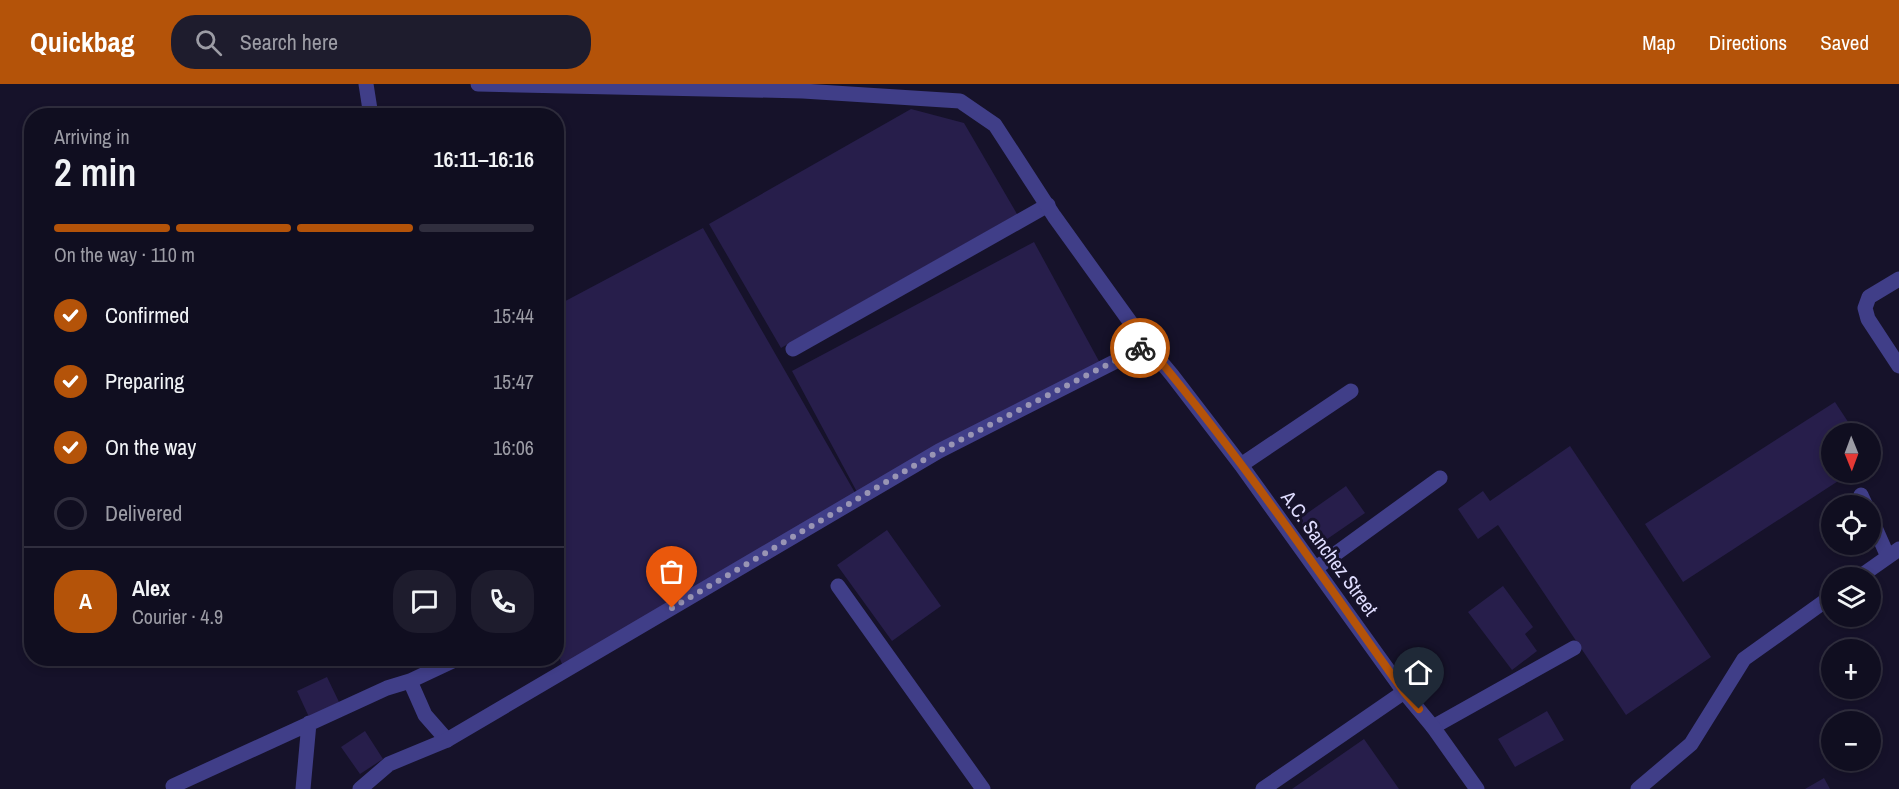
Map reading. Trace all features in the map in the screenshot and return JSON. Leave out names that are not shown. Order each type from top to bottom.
[{"type":"street","points":[[366,84],[370,108]]},
{"type":"street","name":"A.C. Sanchez Street","points":[[478,84],[803,91],[960,101],[995,125],[1146,344],[1241,465],[1404,692],[1433,727],[1477,789]]},
{"type":"street","points":[[793,349],[1048,205]]},
{"type":"street","points":[[1899,279],[1869,297],[1864,308],[1868,319],[1899,366]]},
{"type":"street","points":[[360,789],[389,764],[447,740],[939,451],[1146,344]]},
{"type":"street","points":[[1241,465],[1351,391]]},
{"type":"street","points":[[1316,568],[1440,478]]},
{"type":"street","points":[[1873,567],[1893,553],[1881,534]]},
{"type":"street","points":[[838,586],[983,789]]},
{"type":"street","points":[[1638,789],[1691,744],[1744,659],[1821,604]]},
{"type":"street","points":[[1433,727],[1574,648]]},
{"type":"street","points":[[173,786],[387,688],[411,681],[442,666]]},
{"type":"street","points":[[411,681],[425,716],[447,740]]},
{"type":"street","points":[[1263,789],[1404,692]]},
{"type":"street","points":[[303,789],[309,723]]},
{"type":"building","points":[[911,109],[964,123],[1017,214],[781,348],[709,224]]},
{"type":"building","points":[[703,228],[858,498],[564,669],[563,666],[564,302]]},
{"type":"building","points":[[1034,242],[1100,363],[857,492],[792,371]]},
{"type":"building","points":[[1835,402],[1849,423],[1821,423],[1821,483],[1835,483],[1683,582],[1645,524]]},
{"type":"building","points":[[1570,446],[1711,657],[1626,715],[1498,525],[1478,539],[1458,509],[1483,491],[1490,501]]},
{"type":"building","points":[[1346,486],[1365,513],[1317,546],[1299,519]]},
{"type":"building","points":[[887,530],[941,606],[892,641],[837,565]]},
{"type":"building","points":[[1503,586],[1533,627],[1525,634],[1537,651],[1512,670],[1468,612]]},
{"type":"building","points":[[327,677],[339,702],[309,717],[297,691]]},
{"type":"building","points":[[1547,711],[1564,740],[1515,767],[1498,739]]},
{"type":"building","points":[[365,731],[383,759],[360,774],[341,747]]},
{"type":"building","points":[[1364,739],[1399,789],[1292,789]]},
{"type":"building","points":[[1824,778],[1830,789],[1805,789]]},
{"type":"way so far","points":[[672,608],[939,451],[1140,348]]},
{"type":"route","points":[[1140,348],[1146,344],[1172,375],[1241,465],[1404,692],[1419,709]]}]
